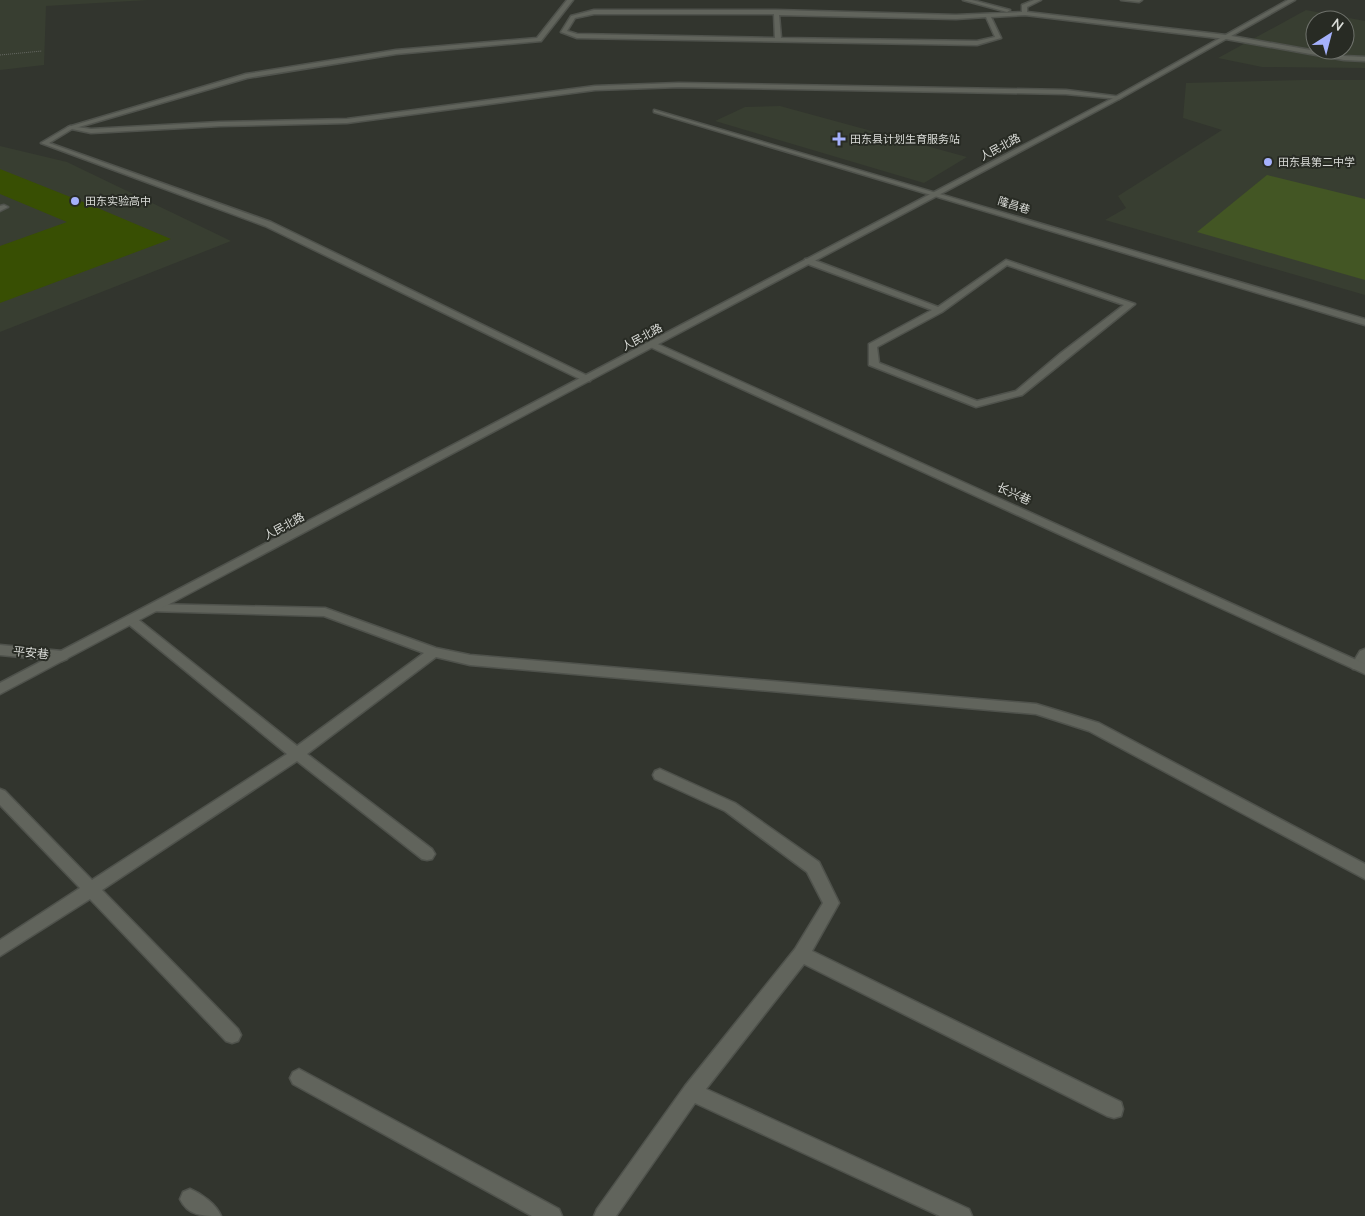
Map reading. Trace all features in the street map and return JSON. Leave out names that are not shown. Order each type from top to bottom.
[{"type":"street","points":[[570,0],[539,40],[396,52],[246,76],[70,128],[44,143],[268,224],[587,379]]},
{"type":"street","points":[[966,0],[999,7],[1014,13]]},
{"type":"street","points":[[1025,13],[1024,6],[1038,0]]},
{"type":"street","points":[[1124,0],[1139,0]]},
{"type":"street","name":"人民北路","points":[[0,689],[1119,97],[1292,0]]},
{"type":"street","points":[[987,14],[998,38],[977,43],[778,38],[577,36],[564,32],[573,17],[594,12],[776,12],[956,16],[987,14],[1025,13],[1226,37],[1344,58],[1365,59]]},
{"type":"street","points":[[776,12],[778,38]]},
{"type":"street","points":[[70,128],[91,131],[220,124],[347,121],[595,88],[669,86],[1066,92],[1119,97]]},
{"type":"street","name":"隆昌巷","points":[[656,111],[937,193],[1365,322]]},
{"type":"street","points":[[808,262],[938,310]]},
{"type":"street","points":[[1006,262],[1131,304],[1064,355],[1019,393],[976,404],[874,365],[872,346],[938,310],[1006,262]]},
{"type":"street","name":"长兴巷","points":[[652,344],[1363,663]]},
{"type":"street","points":[[153,608],[325,612],[434,652],[470,660],[1036,709],[1094,727],[1365,872]]},
{"type":"street","points":[[131,620],[296,754],[427,854]]},
{"type":"street","name":"平安巷","points":[[0,650],[62,656]]},
{"type":"street","points":[[0,949],[296,754],[434,652]]},
{"type":"street","points":[[604,1216],[692,1092],[801,954],[831,903],[813,867],[730,807],[660,775]]},
{"type":"street","points":[[0,795],[232,1035]]},
{"type":"street","points":[[801,954],[1114,1109]]},
{"type":"street","points":[[299,1078],[552,1216]]},
{"type":"street","points":[[692,1092],[962,1216]]},
{"type":"street","points":[[190,1198],[211,1216]]},
{"type":"path","points":[[0,55],[42,52]]},
{"type":"shaded area","points":[[0,0],[148,0],[46,6],[44,65],[0,70]]},
{"type":"shaded area","points":[[1305,11],[1305,60],[1355,60],[1355,19],[1365,21],[1365,68],[1262,67],[1218,58]]},
{"type":"shaded area","name":"田东县第二中学","points":[[1365,80],[1365,295],[1105,220],[1126,208],[1118,196],[1222,130],[1183,118],[1186,83]]},
{"type":"shaded area","name":"田东县计划生育服务站","points":[[780,106],[967,157],[924,183],[715,121],[745,107]]},
{"type":"shaded area","name":"田东实验高中","points":[[0,146],[67,162],[231,241],[0,332]]},
{"type":"green space","points":[[1267,175],[1365,199],[1365,280],[1197,232]]},
{"type":"building","points":[[0,169],[171,239],[0,303],[0,246],[67,222],[0,194]]},
{"type":"place","name":"田东县计划生育服务站","points":[[839,139]]},
{"type":"place","name":"田东县第二中学","points":[[1268,162]]},
{"type":"place","name":"田东实验高中","points":[[75,201]]}]
